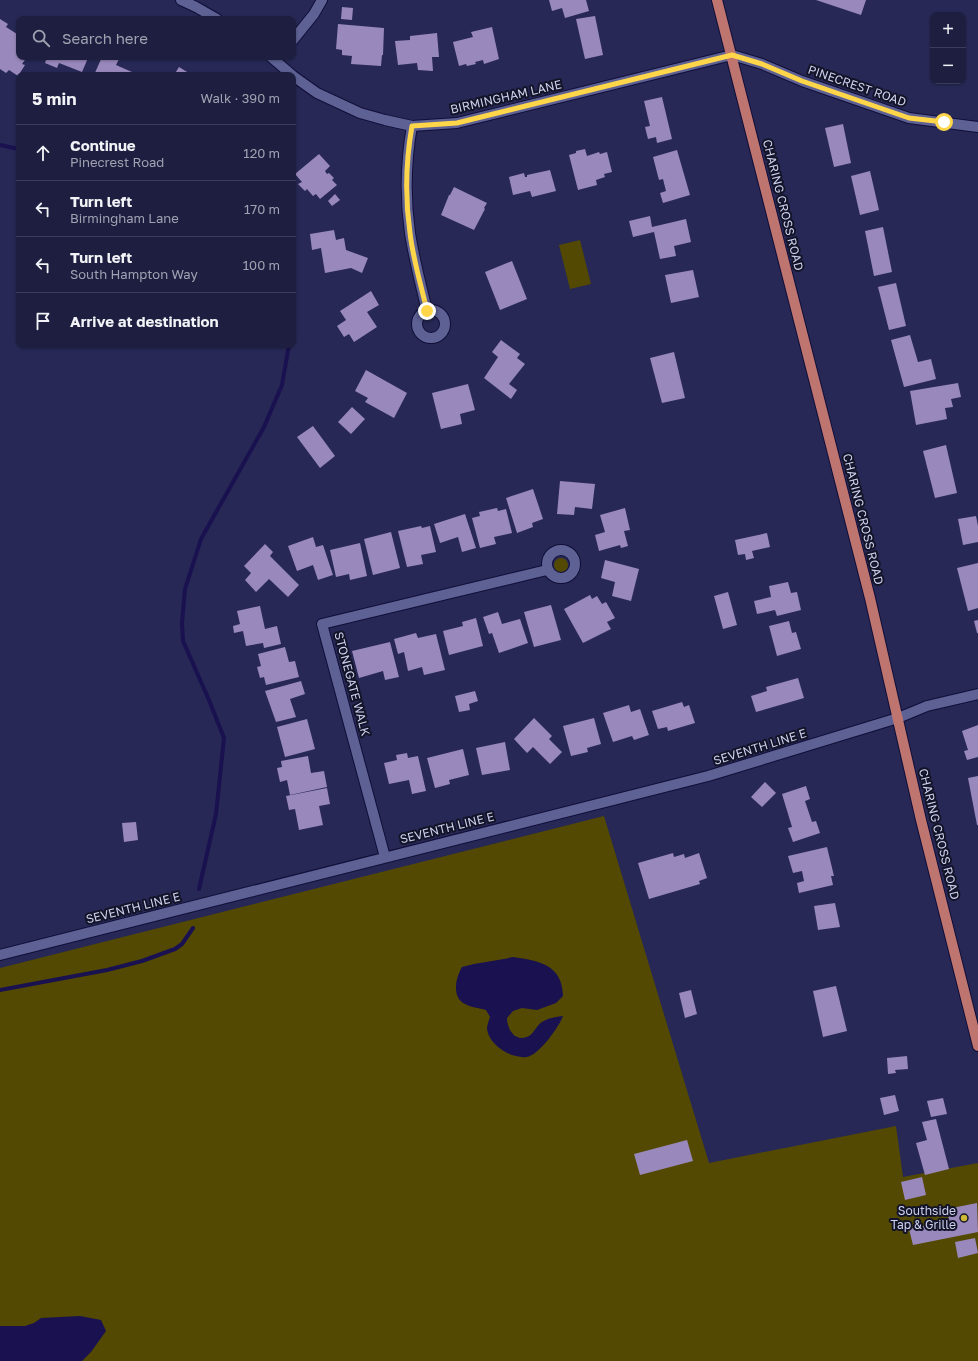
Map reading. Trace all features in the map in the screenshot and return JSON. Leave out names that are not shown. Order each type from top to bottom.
[{"type":"main road","name":"CHARING CROSS ROAD","points":[[717,0],[866,582],[921,820],[978,1046]]},
{"type":"street","points":[[181,0],[211,16]]},
{"type":"street","points":[[296,36],[314,14],[322,0]]},
{"type":"street","name":"BIRMINGHAM LANE","points":[[296,79],[317,93],[360,113],[412,126],[457,123],[732,55]]},
{"type":"street","name":"PINECREST ROAD","points":[[732,55],[762,64],[802,81],[909,118],[978,127]]},
{"type":"street","name":"BIRMINGHAM LANE","points":[[277,60],[288,72]]},
{"type":"street","points":[[412,126],[408,157],[407,206],[414,259],[427,311]]},
{"type":"street","name":"STONEGATE WALK","points":[[384,857],[322,624],[547,570]]},
{"type":"street","name":"SEVENTH LINE E","points":[[0,954],[708,776],[898,718],[927,706],[978,694]]},
{"type":"shaded area","points":[[580,240],[591,284],[570,289],[559,245]]},
{"type":"shaded area","points":[[558,558],[564,558],[568,562],[568,568],[564,572],[558,572],[554,568],[554,562]]},
{"type":"shaded area","points":[[604,816],[709,1163],[896,1126],[903,1177],[978,1163],[978,1361],[0,1361],[0,968]]},
{"type":"shaded area","points":[[513,957],[532,960],[547,966],[554,971],[562,985],[563,996],[556,1003],[537,1010],[522,1008],[513,1011],[507,1018],[508,1026],[513,1034],[520,1038],[524,1038],[531,1035],[540,1023],[552,1018],[563,1016],[543,1046],[527,1057],[514,1056],[496,1045],[487,1029],[490,1017],[486,1010],[465,1004],[458,997],[456,992],[458,976],[462,967]]},
{"type":"shaded area","points":[[80,1316],[101,1320],[106,1331],[91,1352],[82,1361],[0,1361],[0,1326],[25,1326],[34,1323],[41,1318]]},
{"type":"building","points":[[549,0],[586,0],[589,11],[565,18],[562,8],[552,11]]},
{"type":"building","points":[[816,0],[866,0],[861,15]]},
{"type":"building","points":[[342,7],[353,8],[352,20],[341,19]]},
{"type":"building","points":[[595,16],[603,55],[585,59],[576,19]]},
{"type":"building","points":[[0,19],[8,24],[6,27],[16,33],[16,60],[25,60],[22,64],[25,65],[21,72],[16,72],[16,75],[9,70],[6,73],[0,69]]},
{"type":"building","points":[[338,24],[384,28],[381,66],[351,64],[352,56],[342,55],[342,50],[336,49]]},
{"type":"building","points":[[492,27],[499,59],[484,64],[483,60],[475,62],[476,64],[459,66],[453,42],[473,37],[471,32]]},
{"type":"building","points":[[437,33],[439,57],[432,57],[433,71],[418,70],[417,63],[398,65],[395,41],[410,40],[410,36]]},
{"type":"building","points":[[46,60],[87,60],[82,72],[59,63],[57,68],[45,63]]},
{"type":"building","points":[[101,60],[118,60],[116,65],[132,72],[95,72]]},
{"type":"building","points":[[179,67],[187,72],[176,72]]},
{"type":"building","points":[[662,97],[672,139],[657,143],[656,137],[648,139],[645,127],[650,126],[644,101]]},
{"type":"building","points":[[843,124],[851,163],[834,167],[825,128]]},
{"type":"building","points":[[585,149],[587,156],[599,152],[600,154],[607,152],[612,172],[604,174],[605,177],[596,180],[597,185],[578,190],[569,155],[576,153],[576,151]]},
{"type":"building","points":[[677,150],[690,195],[663,203],[660,193],[666,191],[663,179],[659,180],[653,157]]},
{"type":"building","points":[[319,154],[330,166],[325,171],[334,178],[332,180],[337,185],[320,199],[316,194],[313,196],[307,189],[305,191],[298,184],[302,182],[296,173]]},
{"type":"building","points":[[550,170],[556,191],[532,197],[530,191],[513,195],[509,177],[524,173],[525,177],[527,177],[527,175]]},
{"type":"building","points":[[870,171],[879,210],[860,215],[851,176]]},
{"type":"building","points":[[454,187],[487,203],[474,230],[441,215]]},
{"type":"building","points":[[335,194],[340,200],[332,206],[328,201]]},
{"type":"building","points":[[650,216],[652,227],[686,219],[691,242],[674,246],[676,256],[660,259],[654,232],[633,237],[629,221]]},
{"type":"building","points":[[883,227],[892,272],[874,276],[865,231]]},
{"type":"building","points":[[334,230],[336,240],[344,238],[346,250],[368,258],[362,273],[351,268],[325,273],[321,248],[312,250],[310,234]]},
{"type":"building","points":[[512,261],[527,299],[500,310],[485,272]]},
{"type":"building","points":[[693,270],[699,297],[671,303],[665,275]]},
{"type":"building","points":[[896,283],[906,326],[889,330],[878,287]]},
{"type":"building","points":[[371,291],[379,305],[367,312],[377,327],[354,342],[349,334],[344,337],[337,326],[346,320],[340,311]]},
{"type":"building","points":[[910,335],[918,362],[931,359],[936,379],[904,387],[891,340]]},
{"type":"building","points":[[501,340],[520,354],[517,358],[525,364],[509,384],[517,390],[511,399],[484,378],[498,357],[492,352]]},
{"type":"building","points":[[674,352],[685,398],[662,403],[650,358]]},
{"type":"building","points":[[366,370],[407,393],[394,418],[365,402],[368,398],[355,391]]},
{"type":"building","points":[[958,383],[961,397],[951,399],[953,407],[945,408],[947,419],[916,425],[910,391]]},
{"type":"building","points":[[468,384],[475,410],[460,414],[462,424],[441,429],[432,393]]},
{"type":"building","points":[[352,407],[365,419],[351,434],[338,422]]},
{"type":"building","points":[[313,426],[335,456],[320,468],[297,437]]},
{"type":"building","points":[[946,445],[957,493],[935,498],[923,451]]},
{"type":"building","points":[[560,481],[595,484],[592,509],[575,507],[574,515],[557,514]]},
{"type":"building","points":[[533,489],[543,519],[532,523],[533,527],[517,533],[506,498]]},
{"type":"building","points":[[497,508],[498,511],[506,509],[512,533],[494,537],[496,544],[480,548],[472,518],[480,516],[479,512]]},
{"type":"building","points":[[625,508],[630,530],[624,531],[628,546],[621,548],[620,545],[599,551],[595,535],[605,532],[600,515]]},
{"type":"building","points":[[465,514],[476,548],[462,552],[458,537],[440,543],[434,524]]},
{"type":"building","points":[[976,516],[978,526],[978,542],[963,545],[958,519]]},
{"type":"building","points":[[421,526],[422,528],[430,526],[436,552],[421,555],[423,564],[407,567],[398,531]]},
{"type":"building","points":[[391,532],[400,568],[373,575],[364,539]]},
{"type":"building","points":[[767,533],[770,547],[752,551],[754,558],[746,560],[745,554],[738,555],[735,540]]},
{"type":"building","points":[[313,537],[316,547],[323,545],[333,575],[318,580],[313,565],[297,571],[288,546]]},
{"type":"building","points":[[360,543],[367,576],[350,580],[349,574],[336,577],[330,550]]},
{"type":"building","points":[[265,544],[273,552],[270,556],[299,585],[288,597],[269,579],[256,592],[245,580],[251,573],[244,566]]},
{"type":"building","points":[[605,560],[639,569],[631,601],[612,596],[615,582],[601,578]]},
{"type":"building","points":[[978,563],[978,608],[968,611],[957,568]]},
{"type":"building","points":[[788,582],[791,593],[797,592],[801,610],[777,616],[775,610],[757,614],[754,601],[771,597],[769,586]]},
{"type":"building","points":[[728,592],[737,625],[723,629],[714,596]]},
{"type":"building","points":[[590,595],[592,599],[597,596],[602,604],[606,602],[615,618],[607,622],[611,629],[583,643],[564,609]]},
{"type":"building","points":[[551,605],[561,640],[534,647],[524,612]]},
{"type":"building","points":[[260,606],[265,629],[277,626],[281,644],[264,648],[263,643],[246,646],[243,631],[234,633],[233,626],[240,624],[237,611]]},
{"type":"building","points":[[498,612],[502,624],[520,619],[528,643],[499,653],[492,633],[489,634],[483,617]]},
{"type":"building","points":[[476,618],[483,646],[449,655],[443,631],[463,626],[462,622]]},
{"type":"building","points":[[978,620],[978,633],[977,633],[974,621]]},
{"type":"building","points":[[789,621],[792,633],[796,632],[801,649],[777,656],[769,626]]},
{"type":"building","points":[[416,633],[418,638],[436,634],[445,670],[424,675],[422,667],[408,671],[404,652],[398,654],[394,639]]},
{"type":"building","points":[[390,642],[399,677],[385,680],[383,671],[359,678],[352,651]]},
{"type":"building","points":[[285,647],[289,662],[295,661],[299,677],[266,685],[264,677],[260,678],[257,667],[261,666],[258,654]]},
{"type":"building","points":[[798,678],[804,698],[756,712],[751,696],[767,691],[766,687]]},
{"type":"building","points":[[301,681],[305,694],[290,699],[296,717],[276,722],[265,691]]},
{"type":"building","points":[[475,691],[478,701],[469,704],[470,710],[459,712],[455,696]]},
{"type":"building","points":[[682,702],[684,707],[689,705],[695,723],[668,731],[667,727],[658,729],[652,711]]},
{"type":"building","points":[[629,705],[631,712],[640,709],[649,735],[634,740],[632,736],[613,742],[603,713]]},
{"type":"building","points":[[534,718],[552,736],[549,739],[562,752],[550,764],[533,747],[527,753],[514,739]]},
{"type":"building","points":[[594,718],[601,744],[587,748],[588,752],[571,756],[563,726]]},
{"type":"building","points":[[307,719],[315,749],[285,757],[277,727]]},
{"type":"building","points":[[978,725],[978,757],[967,760],[964,751],[968,750],[962,731]]},
{"type":"building","points":[[505,742],[510,770],[482,775],[476,748]]},
{"type":"building","points":[[463,749],[469,775],[449,780],[450,784],[435,788],[427,758]]},
{"type":"building","points":[[407,753],[408,758],[418,756],[426,791],[412,794],[409,780],[389,784],[384,763],[397,760],[396,755]]},
{"type":"building","points":[[308,756],[311,773],[324,771],[327,787],[290,795],[287,780],[280,782],[277,768],[282,767],[281,761]]},
{"type":"building","points":[[978,776],[978,825],[977,825],[968,778]]},
{"type":"building","points":[[765,782],[776,793],[762,807],[751,797]]},
{"type":"building","points":[[806,786],[810,799],[805,801],[812,822],[816,821],[820,833],[793,842],[788,828],[792,827],[782,794]]},
{"type":"building","points":[[327,788],[330,804],[319,806],[323,825],[299,830],[295,809],[289,810],[286,796]]},
{"type":"building","points":[[136,822],[138,840],[124,842],[122,823]]},
{"type":"building","points":[[827,847],[834,876],[831,876],[833,885],[799,893],[797,883],[804,881],[802,871],[793,873],[788,856]]},
{"type":"building","points":[[673,853],[674,857],[684,854],[685,858],[699,853],[707,878],[699,881],[700,884],[649,899],[638,863]]},
{"type":"building","points":[[835,903],[840,927],[818,930],[814,906]]},
{"type":"building","points":[[836,986],[847,1031],[823,1037],[813,991]]},
{"type":"building","points":[[691,990],[697,1014],[685,1018],[679,993]]},
{"type":"building","points":[[907,1056],[908,1069],[895,1070],[896,1073],[888,1074],[887,1058]]},
{"type":"building","points":[[895,1095],[899,1111],[884,1115],[880,1098]]},
{"type":"building","points":[[943,1098],[947,1114],[931,1117],[927,1101]]},
{"type":"building","points":[[936,1119],[949,1169],[925,1175],[916,1143],[927,1140],[922,1122]]},
{"type":"building","points":[[687,1140],[693,1161],[640,1175],[634,1154]]},
{"type":"building","points":[[922,1177],[926,1195],[905,1200],[901,1182]]},
{"type":"building","points":[[977,1203],[978,1232],[913,1245],[909,1229],[949,1221],[947,1209]]},
{"type":"building","points":[[975,1238],[978,1253],[958,1258],[955,1242]]},
{"type":"waterway","points":[[0,145],[16,148]]},
{"type":"waterway","points":[[199,889],[216,814],[224,738],[183,641],[182,623],[185,589],[201,539],[264,427],[282,385],[288,348]]},
{"type":"waterway","points":[[0,990],[107,970],[142,961],[175,949],[182,944],[193,928]]},
{"type":"place","name":"Southside Tap & Grille","points":[[964,1218]]},
{"type":"route","points":[[427,311],[414,259],[407,206],[409,141],[412,126],[457,123],[732,55],[762,64],[802,81],[909,118],[944,122]]}]
